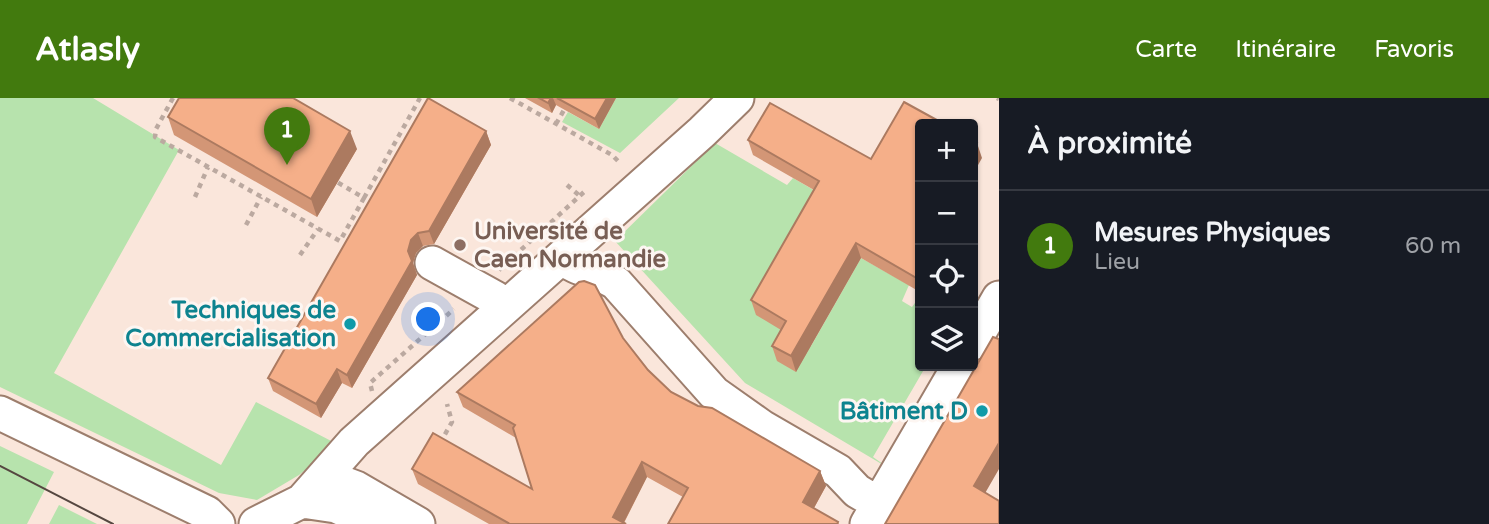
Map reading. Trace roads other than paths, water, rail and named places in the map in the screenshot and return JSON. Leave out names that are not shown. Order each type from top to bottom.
[{"type":"street","points":[[256,524],[302,501],[354,442],[737,98]]},
{"type":"street","points":[[562,257],[568,263],[602,274],[616,283],[704,382],[729,405],[838,471],[873,514],[956,371]]},
{"type":"street","points":[[432,264],[495,298],[505,307]]},
{"type":"street","points":[[978,335],[997,305]]},
{"type":"street","points":[[0,414],[207,513],[218,524]]},
{"type":"street","points":[[0,430],[190,524]]},
{"type":"street","points":[[324,476],[356,488],[418,524]]},
{"type":"street","points":[[302,501],[337,506],[376,524]]},
{"type":"tram line","points":[[0,466],[113,524]]},
{"type":"place","name":"Mesures Physiques","points":[[287,165]]},
{"type":"place","name":"Université de Caen Normandie","points":[[460,245]]},
{"type":"place","name":"Techniques de Commercialisation","points":[[350,324]]},
{"type":"place","name":"Bâtiment D","points":[[982,411]]}]
